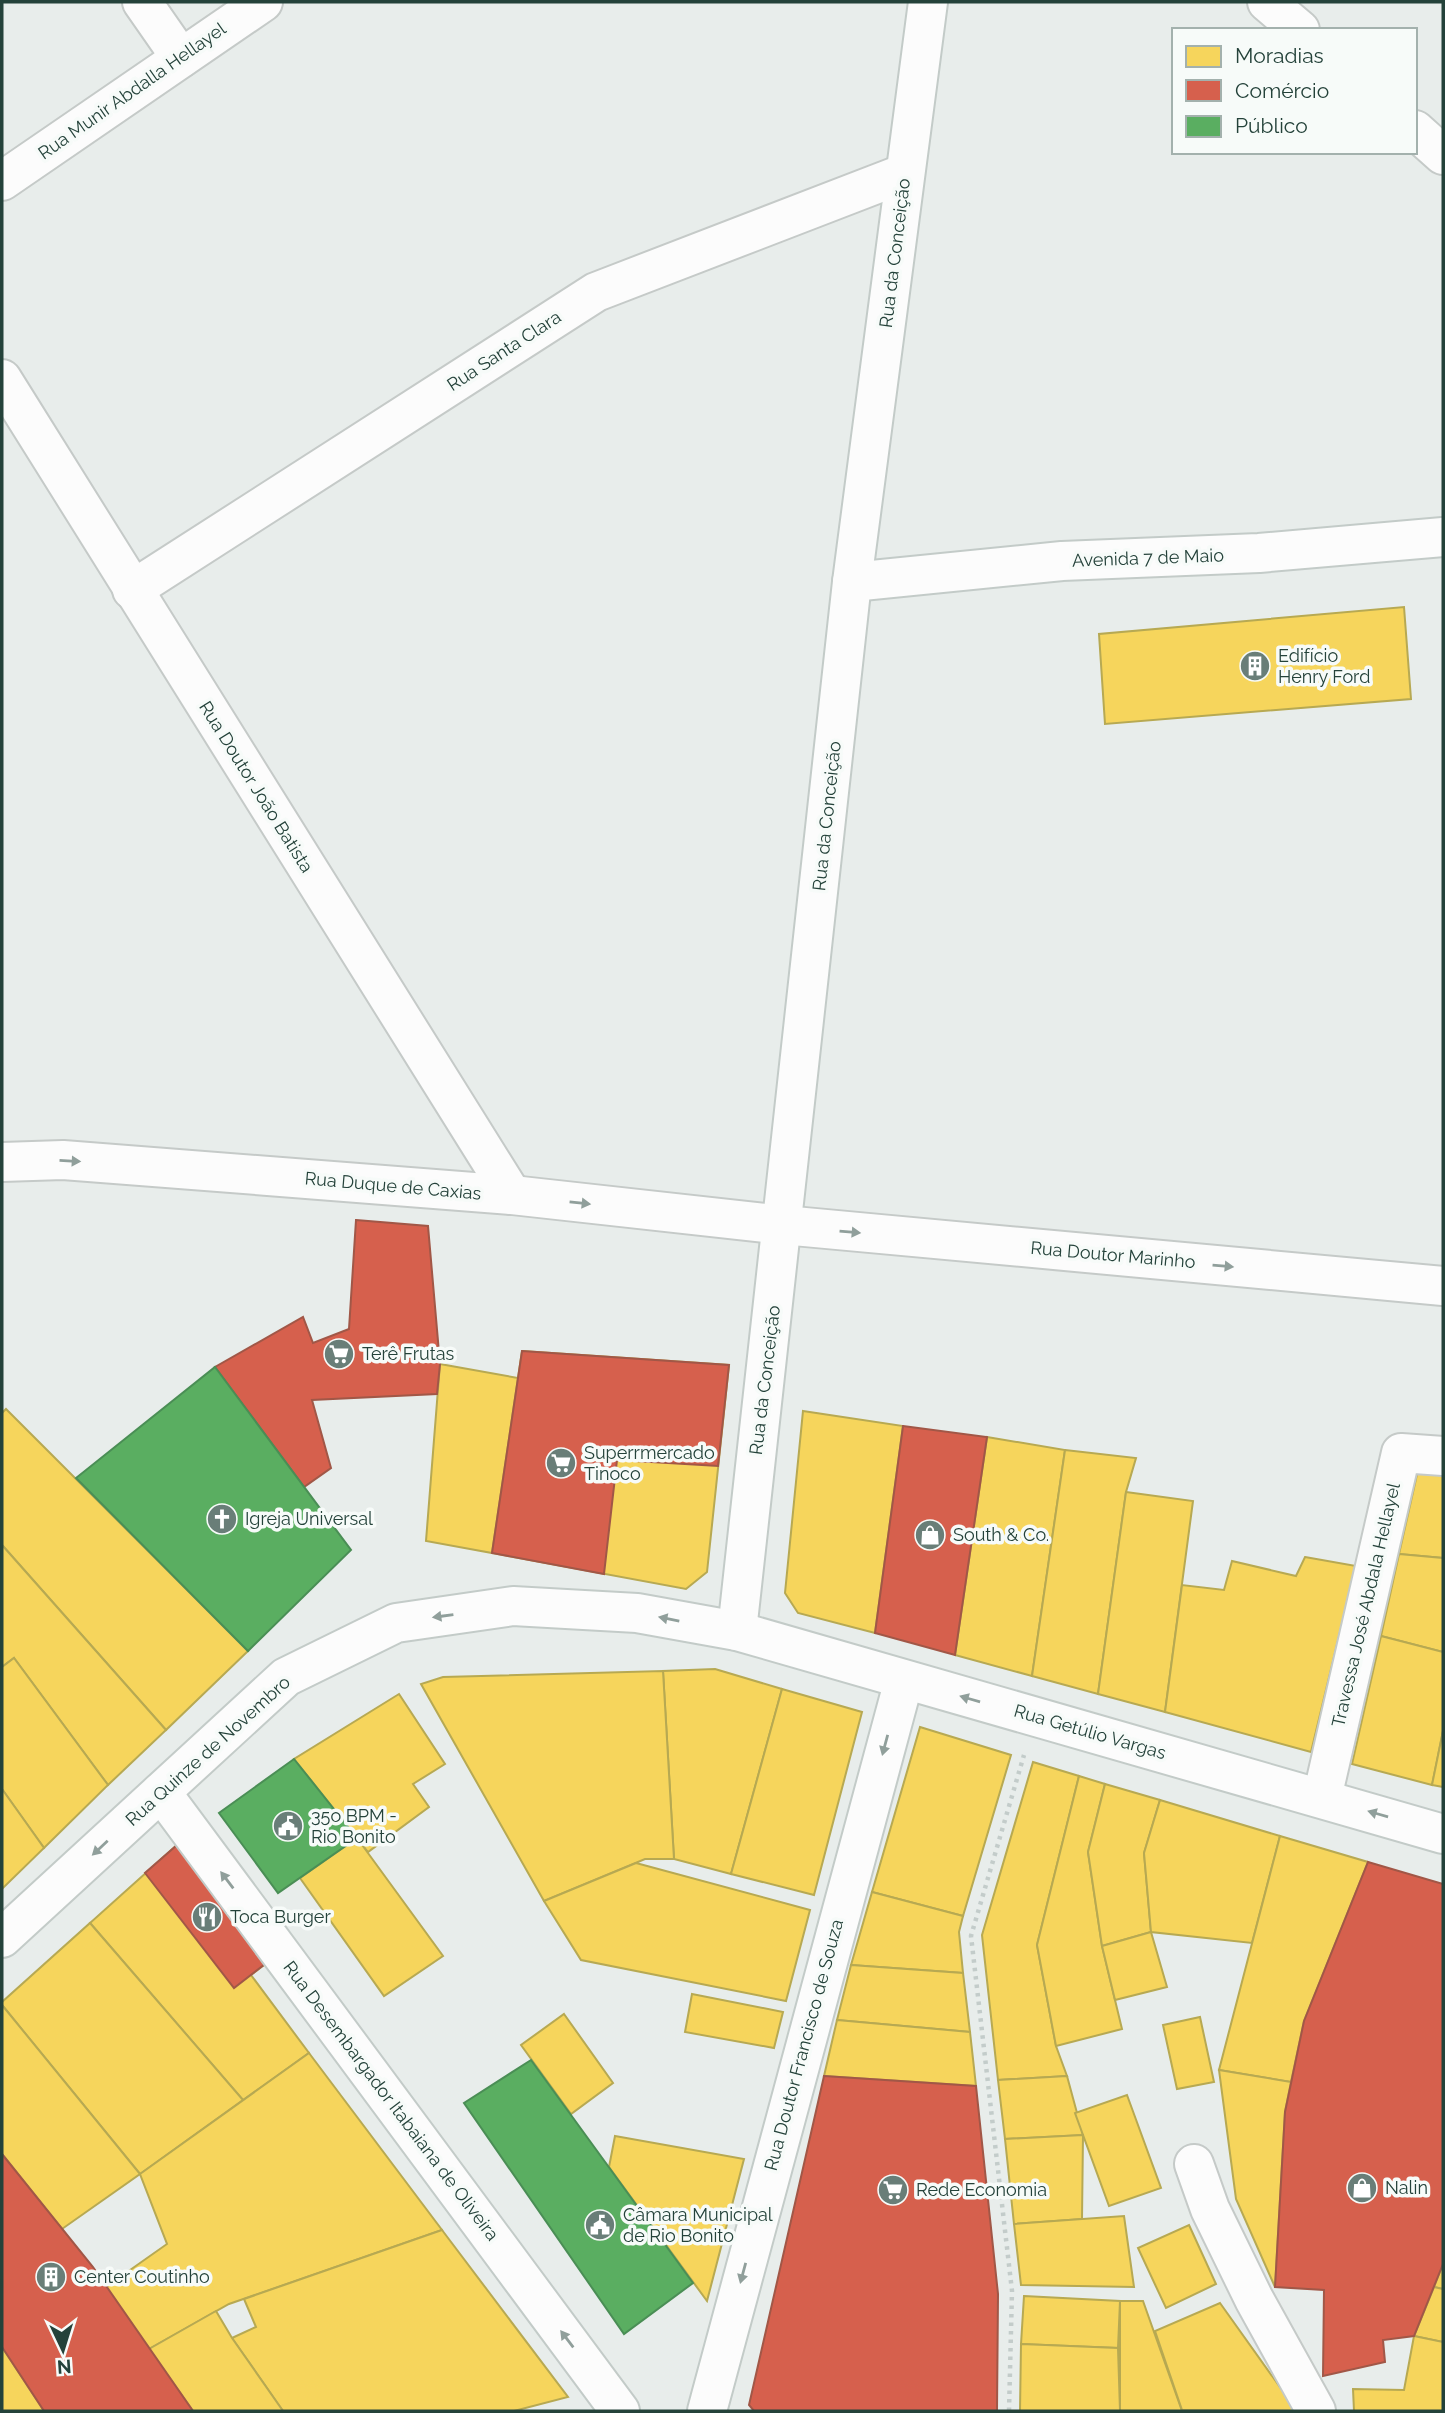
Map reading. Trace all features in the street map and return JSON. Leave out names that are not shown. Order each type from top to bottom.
[{"type":"main road","points":[[142,2],[181,58]]},
{"type":"main road","name":"Rua Munir Abdalla Hellayel","points":[[2,181],[263,2]]},
{"type":"main road","name":"Rua da Conceição","points":[[737,1631],[852,582],[928,2]]},
{"type":"main road","points":[[1267,2],[1298,28]]},
{"type":"main road","points":[[1417,132],[1443,155]]},
{"type":"main road","name":"Rua Santa Clara","points":[[132,590],[596,292],[905,173]]},
{"type":"main road","name":"Rua Doutor João Batista","points":[[2,379],[512,1195]]},
{"type":"main road","name":"Avenida 7 de Maio","points":[[852,582],[1062,561],[1258,554],[1443,537]]},
{"type":"main road","name":"Rua Duque de Caxias","points":[[2,1162],[63,1160],[512,1195],[783,1225]]},
{"type":"main road","name":"Rua Doutor Marinho","points":[[783,1225],[1443,1286]]},
{"type":"main road","name":"Travessa José Abdala Hellayel","points":[[1322,1798],[1401,1453],[1443,1456]]},
{"type":"main road","name":"Rua Quinze de Novembro","points":[[2,1938],[286,1677],[396,1623],[513,1606],[637,1613],[737,1631]]},
{"type":"main road","name":"Rua Getúlio Vargas","points":[[737,1631],[1443,1834]]},
{"type":"main road","name":"Rua Doutor Francisco de Souza","points":[[707,2411],[904,1680]]},
{"type":"main road","name":"Rua Desembargador Itabaiana de Oliveira","points":[[161,1791],[619,2405]]},
{"type":"main road","points":[[1194,2164],[1210,2209],[1254,2299],[1316,2411]]},
{"type":"main road","points":[[681,2411],[699,2398],[718,2365]]},
{"type":"path","points":[[1009,2411],[1012,2291],[971,1936],[1035,1717]]},
{"type":"building: Moradias","name":"Edifício Henry Ford","points":[[1404,607],[1411,699],[1105,724],[1099,634]]},
{"type":"building: Moradias","name":"Superrmercado Tinoco","points":[[522,1351],[729,1365],[707,1572],[686,1589],[492,1553]]},
{"type":"building: Moradias","points":[[440,1364],[518,1378],[492,1553],[426,1541]]},
{"type":"building: Moradias","points":[[6,1409],[248,1651],[166,1730],[2,1545],[2,1413]]},
{"type":"building: Moradias","points":[[803,1411],[903,1426],[875,1633],[798,1613],[785,1593]]},
{"type":"building: Moradias","points":[[987,1437],[1065,1450],[1032,1676],[955,1655]]},
{"type":"building: Moradias","points":[[1065,1450],[1136,1458],[1126,1492],[1098,1694],[1032,1676]]},
{"type":"building: Moradias","points":[[1418,1470],[1443,1472],[1443,1558],[1399,1554]]},
{"type":"building: Moradias","points":[[1126,1492],[1193,1501],[1165,1712],[1098,1694]]},
{"type":"building: Moradias","points":[[2,1545],[166,1730],[108,1785],[14,1658],[2,1667]]},
{"type":"building: Moradias","points":[[1399,1554],[1443,1558],[1443,1652],[1381,1636]]},
{"type":"building: Moradias","points":[[1305,1557],[1356,1566],[1311,1752],[1165,1712],[1182,1585],[1224,1590],[1232,1561],[1296,1576]]},
{"type":"building: Moradias","points":[[1381,1636],[1443,1652],[1443,1731],[1432,1785],[1352,1764]]},
{"type":"building: Moradias","points":[[14,1658],[108,1785],[44,1848],[2,1789],[2,1667]]},
{"type":"building: Moradias","points":[[715,1669],[782,1689],[731,1874],[674,1859],[663,1671]]},
{"type":"building: Moradias","points":[[663,1671],[674,1859],[645,1859],[544,1901],[421,1684],[443,1677]]},
{"type":"building: Moradias","points":[[782,1689],[862,1712],[814,1895],[731,1874]]},
{"type":"building: Moradias","points":[[399,1694],[445,1764],[413,1784],[429,1807],[368,1852],[294,1759]]},
{"type":"building: Moradias","points":[[920,1727],[1011,1755],[963,1916],[872,1892]]},
{"type":"building: Moradias","points":[[1443,1731],[1443,1787],[1432,1785]]},
{"type":"building: Moradias","points":[[1033,1762],[1079,1776],[1037,1945],[1056,2046],[1067,2076],[998,2080],[982,1935]]},
{"type":"building: Moradias","points":[[1079,1776],[1105,1784],[1088,1852],[1102,1946],[1122,2029],[1056,2046],[1037,1945]]},
{"type":"building: Moradias","points":[[1105,1784],[1160,1800],[1144,1853],[1151,1932],[1102,1946],[1088,1852]]},
{"type":"building: Moradias","points":[[2,1789],[44,1848],[2,1889]]},
{"type":"building: Moradias","points":[[1160,1800],[1280,1836],[1252,1943],[1151,1932],[1144,1853]]},
{"type":"building: Moradias","points":[[1280,1836],[1368,1862],[1304,2021],[1291,2082],[1219,2070]]},
{"type":"building: Moradias","points":[[357,1838],[443,1956],[384,1996],[300,1878]]},
{"type":"building: Moradias","points":[[177,1845],[269,1961],[251,1975],[309,2053],[243,2100],[90,1923]]},
{"type":"building: Moradias","points":[[636,1863],[810,1910],[786,2001],[581,1960],[544,1901]]},
{"type":"building: Moradias","points":[[872,1892],[963,1916],[959,1932],[963,1973],[851,1965]]},
{"type":"building: Moradias","points":[[90,1923],[243,2100],[140,2174],[2,2005],[2,2002]]},
{"type":"building: Moradias","points":[[1151,1932],[1167,1987],[1115,2000],[1102,1946]]},
{"type":"building: Moradias","points":[[851,1965],[963,1973],[970,2032],[837,2020]]},
{"type":"building: Moradias","points":[[692,1994],[783,2012],[774,2048],[685,2032]]},
{"type":"building: Moradias","points":[[2,2005],[140,2174],[62,2229],[2,2154]]},
{"type":"building: Moradias","points":[[564,2014],[613,2083],[571,2114],[521,2045]]},
{"type":"building: Moradias","points":[[1200,2017],[1214,2082],[1177,2089],[1163,2025]]},
{"type":"building: Moradias","points":[[837,2020],[970,2032],[976,2086],[824,2076]]},
{"type":"building: Moradias","points":[[309,2053],[442,2230],[229,2304],[149,2349],[106,2287],[167,2244],[140,2174]]},
{"type":"building: Moradias","points":[[1219,2070],[1291,2082],[1285,2112],[1275,2287],[1236,2199]]},
{"type":"building: Moradias","points":[[1067,2076],[1083,2135],[1005,2139],[998,2080]]},
{"type":"building: Moradias","points":[[1127,2095],[1161,2188],[1109,2206],[1075,2113]]},
{"type":"building: Moradias","points":[[1083,2135],[1082,2219],[1014,2224],[1005,2139]]},
{"type":"building: Moradias","points":[[615,2136],[744,2159],[707,2301],[609,2167]]},
{"type":"building: Moradias","points":[[1124,2216],[1134,2287],[1021,2285],[1014,2224]]},
{"type":"building: Moradias","points":[[1189,2225],[1216,2284],[1166,2308],[1138,2248]]},
{"type":"building: Moradias","points":[[442,2230],[568,2397],[514,2411],[283,2411],[232,2338],[256,2327],[244,2299]]},
{"type":"building: Moradias","points":[[1443,2264],[1443,2289],[1434,2287]]},
{"type":"building: Moradias","points":[[1434,2287],[1443,2289],[1443,2342],[1414,2336]]},
{"type":"building: Moradias","points":[[1024,2296],[1120,2301],[1118,2348],[1021,2344]]},
{"type":"building: Moradias","points":[[1120,2301],[1143,2301],[1182,2411],[1120,2411]]},
{"type":"building: Moradias","points":[[1220,2303],[1297,2411],[1182,2410],[1155,2331]]},
{"type":"building: Moradias","points":[[216,2311],[283,2411],[193,2411],[149,2349]]},
{"type":"building: Moradias","points":[[1414,2336],[1443,2342],[1443,2411],[1354,2411],[1353,2389],[1404,2390]]},
{"type":"building: Moradias","points":[[1021,2344],[1118,2348],[1120,2411],[1020,2411]]},
{"type":"building: Moradias","points":[[2,2347],[44,2411],[2,2411]]},
{"type":"building: Comércio","name":"Terê Frutas","points":[[356,1220],[428,1226],[440,1364],[437,1394],[312,1400],[331,1468],[304,1487],[215,1367],[303,1317],[313,1343],[349,1329]]},
{"type":"building: Comércio","name":"Superrmercado Tinoco","points":[[522,1351],[729,1365],[718,1466],[617,1460],[604,1574],[492,1553]]},
{"type":"building: Comércio","name":"South & Co.","points":[[903,1426],[987,1437],[955,1655],[875,1633]]},
{"type":"building: Comércio","name":"Toca Burger","points":[[177,1845],[269,1961],[234,1988],[145,1873]]},
{"type":"building: Comércio","name":"Nalin","points":[[1368,1862],[1443,1884],[1443,2264],[1414,2336],[1383,2340],[1385,2362],[1323,2376],[1324,2290],[1275,2287],[1285,2112],[1304,2021]]},
{"type":"building: Comércio","name":"Rede Economia","points":[[824,2076],[976,2086],[998,2294],[997,2411],[754,2411],[749,2405]]},
{"type":"building: Comércio","name":"Center Coutinho","points":[[2,2154],[93,2267],[193,2411],[44,2411],[2,2347]]},
{"type":"building: Público","name":"Igreja Universal","points":[[215,1367],[351,1550],[248,1651],[76,1478]]},
{"type":"building: Público","name":"35o BPM - Rio Bonito","points":[[294,1759],[357,1838],[278,1893],[219,1813]]},
{"type":"building: Público","name":"Câmara Municipal de Rio Bonito","points":[[531,2060],[693,2283],[624,2334],[464,2103]]},
{"type":"place","name":"Edifício Henry Ford","points":[[1255,666]]},
{"type":"place","name":"Terê Frutas","points":[[339,1354]]},
{"type":"place","name":"Superrmercado Tinoco","points":[[561,1463]]},
{"type":"place","name":"Igreja Universal","points":[[222,1519]]},
{"type":"place","name":"South & Co.","points":[[930,1535]]},
{"type":"place","name":"35o BPM - Rio Bonito","points":[[288,1826]]},
{"type":"place","name":"Toca Burger","points":[[207,1917]]},
{"type":"place","name":"Nalin","points":[[1362,2188]]},
{"type":"place","name":"Rede Economia","points":[[893,2190]]},
{"type":"place","name":"Câmara Municipal de Rio Bonito","points":[[600,2225]]},
{"type":"place","name":"Center Coutinho","points":[[51,2277]]}]
